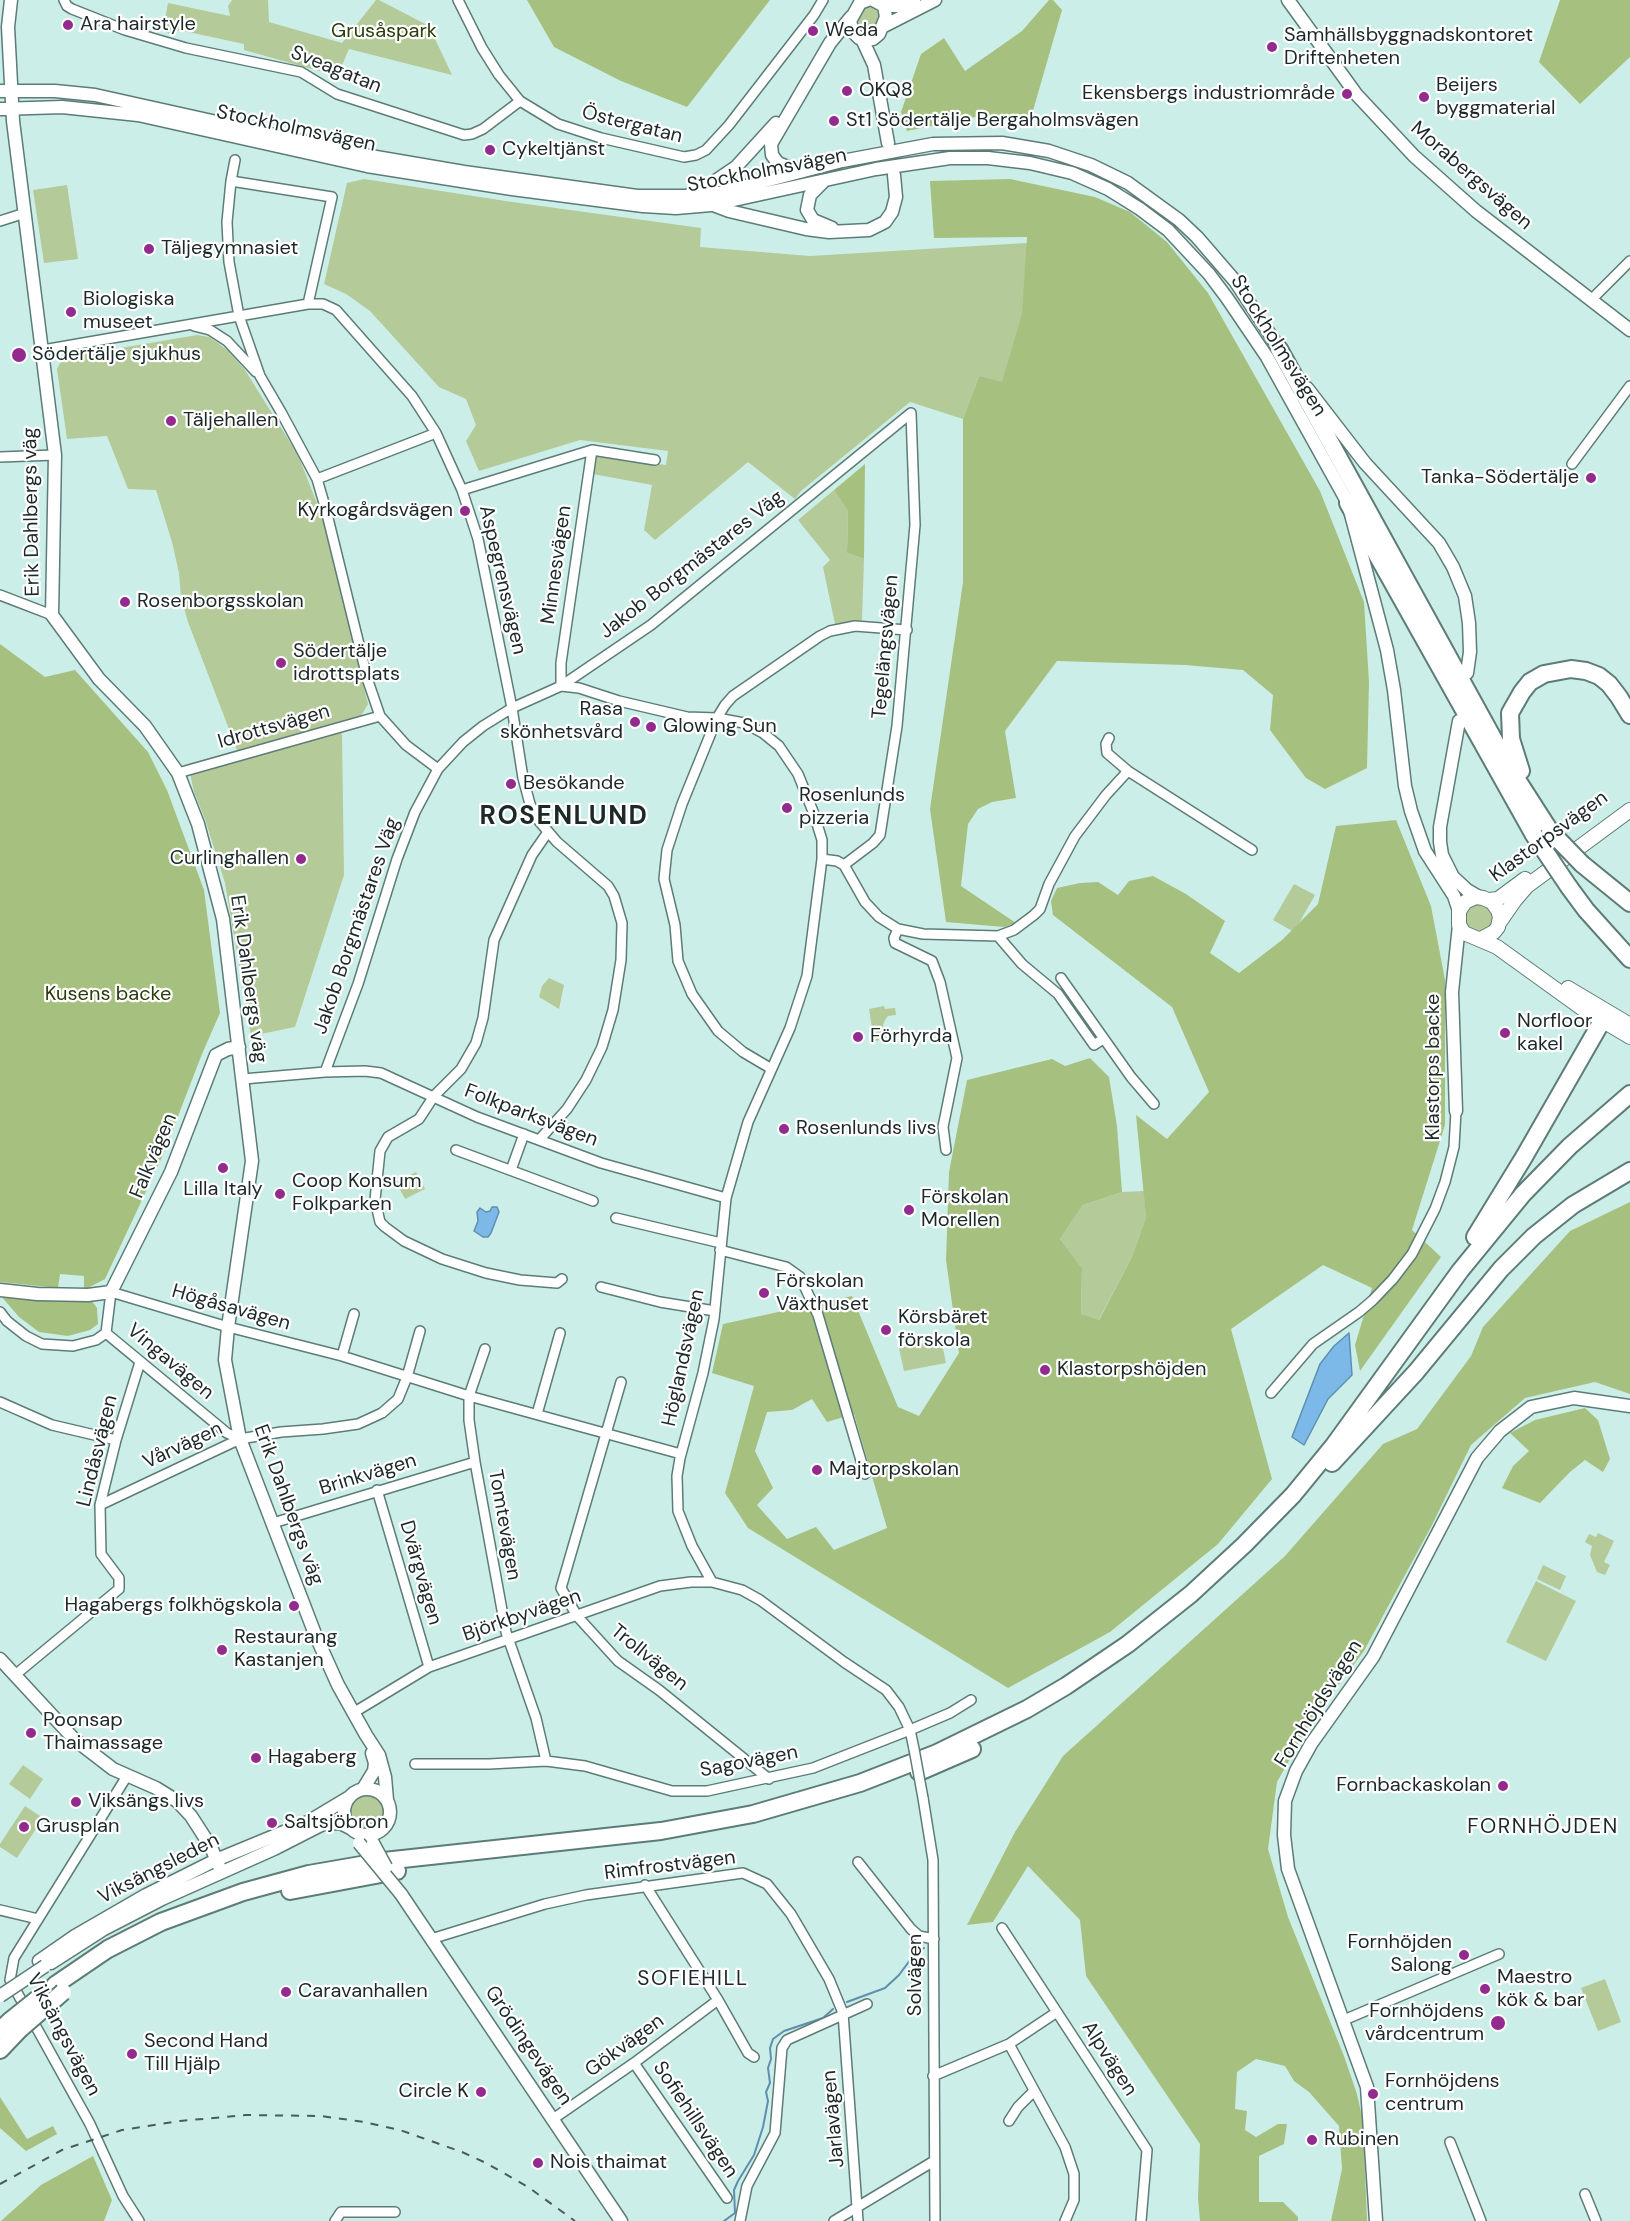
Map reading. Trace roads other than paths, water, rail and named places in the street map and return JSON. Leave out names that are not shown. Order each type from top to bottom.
[{"type":"highway","points":[[1279,349],[1546,832]]},
{"type":"highway","points":[[1348,503],[1546,832],[1630,903]]},
{"type":"highway","points":[[1630,715],[1609,684],[1599,676],[1571,669],[1551,672],[1530,682],[1521,692],[1510,713],[1510,739],[1515,755],[1535,799],[1569,887],[1586,910],[1630,959]]},
{"type":"highway","points":[[1401,1354],[1454,1266],[1504,1191],[1602,1021]]},
{"type":"highway","points":[[0,2050],[10,2027],[108,1949],[161,1922],[243,1892],[309,1874],[384,1861],[661,1831],[753,1814],[860,1783],[937,1753],[996,1726],[1066,1686],[1128,1644],[1209,1578],[1293,1495],[1334,1444],[1460,1271],[1523,1194],[1570,1146],[1630,1094]]},
{"type":"highway","points":[[59,1988],[166,1932],[245,1902],[310,1886],[390,1872],[666,1841],[757,1825],[853,1797],[943,1763],[1069,1697],[1131,1655],[1176,1620],[1251,1553],[1302,1501],[1343,1450],[1468,1277],[1504,1233],[1532,1200],[1578,1154],[1630,1109]]},
{"type":"highway","points":[[1343,1450],[1416,1372],[1501,1269],[1534,1236],[1573,1205],[1630,1171]]},
{"type":"main road","name":"Erik Dahlbergs väg","points":[[11,0],[6,109],[25,213],[55,455],[52,615],[99,679],[145,726],[178,773],[198,824],[224,919],[252,1161],[225,1360],[240,1439],[315,1634],[353,1713],[380,1755],[387,1800]]},
{"type":"main road","points":[[877,2],[897,6],[914,0]]},
{"type":"main road","points":[[827,52],[840,41],[859,38],[870,40],[876,37],[884,26],[935,0]]},
{"type":"main road","name":"Morabergsvägen","points":[[1288,0],[1356,94],[1405,147],[1476,212],[1630,330]]},
{"type":"main road","points":[[810,169],[790,168],[778,163],[771,150],[774,138],[837,34],[863,1]]},
{"type":"main road","points":[[877,2],[886,13],[884,26]]},
{"type":"main road","points":[[851,17],[851,29],[859,38],[874,65]]},
{"type":"main road","points":[[876,37],[874,65],[888,143]]},
{"type":"main road","name":"Stockholmsvägen","points":[[6,90],[55,91],[118,99],[292,140],[420,165],[616,193],[680,196],[719,193],[810,169],[915,146],[957,142],[1002,143],[1071,157],[1128,183],[1179,220],[1197,237],[1234,281],[1279,349],[1349,443],[1440,543],[1454,567],[1465,596],[1470,623],[1467,673]]},
{"type":"main road","points":[[680,196],[711,184],[736,167],[797,100]]},
{"type":"main road","name":"Stockholmsvägen","points":[[6,109],[85,108],[138,115],[368,166],[512,189],[643,206],[676,208],[711,205],[907,163],[950,158],[988,158],[1030,163],[1072,173],[1124,199],[1168,230],[1209,274],[1227,298],[1267,357],[1348,503],[1387,650],[1395,690],[1405,786],[1411,811],[1425,851],[1454,896],[1459,918]]},
{"type":"main road","points":[[711,205],[806,230],[845,232],[869,230],[885,222],[895,205],[894,175]]},
{"type":"main road","points":[[827,180],[810,195],[807,210],[813,220],[819,224],[845,232]]},
{"type":"main road","points":[[1459,721],[1440,827],[1442,855],[1453,876],[1467,890],[1484,898],[1498,910],[1499,925],[1504,941],[1518,954],[1625,1022]]},
{"type":"main road","name":"Klastorpsvägen","points":[[1484,898],[1498,899],[1589,830],[1630,803]]},
{"type":"main road","name":"Klastorpsvägen","points":[[1499,925],[1527,886],[1630,810]]},
{"type":"main road","points":[[1484,898],[1468,900],[1459,918],[1464,933],[1514,958],[1602,1021],[1630,1037]]},
{"type":"main road","name":"Klastorps backe","points":[[1456,1111],[1452,992],[1459,918]]},
{"type":"main road","points":[[1456,959],[1477,939],[1492,934],[1499,925]]},
{"type":"main road","points":[[1602,1021],[1625,1022]]},
{"type":"main road","name":"Falkvägen","points":[[111,1292],[171,1172],[216,1055],[239,1047]]},
{"type":"main road","points":[[0,1290],[37,1294],[88,1295],[111,1292]]},
{"type":"main road","name":"Fornhöjdsvägen","points":[[1376,2221],[1367,2087],[1288,1869],[1284,1835],[1285,1801],[1296,1771],[1311,1744],[1372,1658],[1477,1458],[1500,1431],[1531,1407],[1574,1398],[1630,1406]]},
{"type":"main road","points":[[0,1659],[74,1739],[113,1769],[156,1788],[177,1801],[191,1816],[221,1872]]},
{"type":"main road","name":"Erik Dahlbergs väg","points":[[363,1789],[373,1774],[375,1763],[366,1735]]},
{"type":"main road","points":[[348,1798],[363,1789],[373,1790],[381,1793],[390,1808],[386,1826],[374,1838],[352,1830]]},
{"type":"main road","name":"Viksängsleden","points":[[0,1996],[75,1936],[111,1914],[216,1860],[308,1822],[348,1798]]},
{"type":"main road","name":"Grödingevägen","points":[[348,1798],[344,1816],[359,1843],[401,1894],[621,2221]]},
{"type":"main road","name":"Viksängsleden","points":[[42,1964],[162,1899],[274,1849],[322,1824],[340,1823],[352,1830]]},
{"type":"main road","name":"Grödingevägen","points":[[374,1838],[401,1894]]},
{"type":"main road","name":"Fornhöjdsvägen","points":[[1375,2190],[1386,2221]]},
{"type":"street","name":"Sveagatan","points":[[64,0],[72,9],[125,30],[186,48],[301,72],[337,94],[464,135],[483,129],[520,101]]},
{"type":"street","name":"Östergatan","points":[[458,0],[482,48],[499,75],[520,101],[558,124],[590,135],[684,157],[706,150],[729,125],[814,15],[823,0]]},
{"type":"street","points":[[235,160],[227,222],[229,262],[239,316],[260,376],[316,479],[326,510],[368,681],[380,716],[406,745],[438,769]]},
{"type":"street","points":[[43,350],[308,304],[332,196],[231,181]]},
{"type":"street","points":[[0,221],[25,213]]},
{"type":"street","points":[[1591,300],[1630,261]]},
{"type":"street","name":"Aspegrensvägen","points":[[308,304],[323,304],[336,310],[412,396],[436,433],[462,490],[478,539],[512,708],[523,778],[530,804],[548,832],[608,886],[614,896],[622,923],[621,960],[613,1010],[602,1047],[586,1080],[567,1109],[540,1140]]},
{"type":"street","points":[[189,325],[210,330],[228,341],[260,376]]},
{"type":"street","points":[[1572,464],[1630,386]]},
{"type":"street","name":"Tegelängsvägen","points":[[844,866],[880,835],[897,726],[915,525],[911,413]]},
{"type":"street","name":"Jakob Borgmästares Väg","points":[[325,1071],[358,984],[397,859],[415,812],[438,769],[463,742],[483,726],[512,708],[561,686],[651,625],[911,413]]},
{"type":"street","points":[[316,479],[436,433]]},
{"type":"street","points":[[462,490],[592,450],[655,460]]},
{"type":"street","name":"Minnesvägen","points":[[561,686],[561,663],[592,450]]},
{"type":"street","points":[[0,457],[55,455]]},
{"type":"street","points":[[0,595],[52,615]]},
{"type":"street","points":[[771,1068],[743,1052],[718,1031],[692,994],[678,961],[675,925],[663,879],[667,850],[682,804],[717,718],[734,696],[830,631],[855,626],[907,630]]},
{"type":"street","name":"Höglandsvägen","points":[[561,686],[579,688],[656,711],[744,723],[763,733],[779,746],[792,764],[804,787],[822,840],[822,859],[807,975],[790,1028],[748,1122],[726,1198],[715,1311],[703,1373],[677,1476],[678,1511],[692,1546],[712,1582]]},
{"type":"street","name":"Idrottsvägen","points":[[178,773],[380,716]]},
{"type":"street","points":[[1109,738],[1106,744],[1107,753],[1128,771],[1252,850]]},
{"type":"street","points":[[822,859],[837,861],[844,866],[865,902],[882,920],[898,929],[922,934],[998,936],[1014,930],[1040,909],[1049,884],[1075,836],[1106,795],[1128,771]]},
{"type":"street","points":[[548,832],[532,855],[494,940],[483,1018],[476,1043],[461,1069],[434,1096],[419,1119],[388,1137],[380,1151],[375,1200],[380,1222],[404,1241],[453,1262],[486,1273],[520,1280],[557,1283],[562,1279]]},
{"type":"street","points":[[898,929],[894,938],[895,944],[932,961],[940,982],[957,1058],[943,1126],[946,1150]]},
{"type":"street","points":[[998,936],[1022,964],[1058,994],[1094,1045],[1103,1039]]},
{"type":"street","points":[[1060,978],[1103,1039],[1154,1104]]},
{"type":"street","points":[[243,1079],[325,1071]]},
{"type":"street","name":"Folkparksvägen","points":[[325,1071],[381,1073],[477,1117],[614,1167],[726,1198]]},
{"type":"street","name":"Klastorps backe","points":[[1271,1393],[1313,1344],[1359,1312],[1393,1279],[1412,1254],[1436,1209],[1445,1182],[1454,1147],[1456,1111]]},
{"type":"street","points":[[511,1170],[524,1134]]},
{"type":"street","points":[[456,1150],[593,1201]]},
{"type":"street","points":[[616,1218],[786,1267],[800,1277],[818,1314],[865,1474]]},
{"type":"street","points":[[601,1287],[660,1302],[715,1311]]},
{"type":"street","name":"Högåsavägen","points":[[111,1292],[228,1327],[342,1356],[469,1396],[681,1454]]},
{"type":"street","name":"Falkvägen","points":[[106,1332],[111,1292]]},
{"type":"street","points":[[0,1312],[7,1321],[26,1336],[42,1344],[73,1346],[96,1340],[106,1332]]},
{"type":"street","points":[[342,1356],[354,1314]]},
{"type":"street","points":[[408,1377],[420,1331]]},
{"type":"street","name":"Vingavägen","points":[[106,1332],[227,1433],[240,1439]]},
{"type":"street","points":[[537,1414],[560,1333]]},
{"type":"street","points":[[469,1396],[486,1349]]},
{"type":"street","name":"Lindåsvägen","points":[[15,1676],[119,1589],[119,1578],[101,1554],[100,1505],[116,1440],[140,1362]]},
{"type":"street","name":"Vårvägen","points":[[100,1505],[240,1439],[358,1424],[382,1413],[398,1399],[408,1377]]},
{"type":"street","points":[[606,1433],[621,1382]]},
{"type":"street","name":"Tomtevägen","points":[[469,1396],[469,1420],[475,1462],[508,1640],[536,1718],[546,1761]]},
{"type":"street","points":[[0,1402],[52,1425],[116,1440]]},
{"type":"street","name":"Trollvägen","points":[[606,1433],[561,1588],[577,1616],[618,1661],[659,1690],[769,1779]]},
{"type":"street","name":"Brinkvägen","points":[[273,1523],[475,1462]]},
{"type":"street","name":"Dvärgvägen","points":[[377,1490],[429,1667]]},
{"type":"street","points":[[712,1582],[742,1590],[760,1600],[886,1690],[899,1707],[910,1730]]},
{"type":"street","name":"Björkbyvägen","points":[[353,1713],[429,1667],[660,1586],[712,1582]]},
{"type":"street","name":"Sagovägen","points":[[415,1764],[546,1761],[585,1766],[672,1791],[707,1791],[813,1768],[950,1713],[971,1700]]},
{"type":"street","name":"Solvägen","points":[[910,1730],[933,1860],[935,2221]]},
{"type":"street","name":"Viksängsvägen","points":[[127,1776],[14,1958],[10,1980],[90,2124],[123,2196],[139,2221]]},
{"type":"street","points":[[858,1862],[911,1929],[919,1936],[934,1939]]},
{"type":"street","name":"Rimfrostvägen","points":[[431,1939],[545,1904],[586,1895],[743,1873],[767,1884],[791,1914],[829,1978],[843,2013]]},
{"type":"street","points":[[645,1886],[718,2000],[748,2053],[754,2057]]},
{"type":"street","points":[[0,1910],[38,1919]]},
{"type":"street","name":"Alpvägen","points":[[1002,1928],[1147,2150],[1141,2221]]},
{"type":"street","points":[[1344,2020],[1499,1954]]},
{"type":"street","name":"Gökvägen","points":[[553,2119],[634,2063],[718,2000]]},
{"type":"street","points":[[740,2221],[747,2186],[776,2133],[783,2048],[787,2040],[867,2004]]},
{"type":"street","points":[[933,2076],[1009,2044],[1057,2012]]},
{"type":"street","name":"Jarlavägen","points":[[843,2013],[859,2205],[858,2221]]},
{"type":"street","points":[[1009,2044],[1065,2147],[1074,2174],[1074,2200],[1065,2221]]},
{"type":"street","name":"Sofiehillsvägen","points":[[634,2063],[727,2198]]},
{"type":"street","points":[[1009,2121],[1018,2107],[1035,2091]]},
{"type":"street","points":[[1450,2142],[1481,2221]]},
{"type":"street","points":[[834,2221],[934,2161]]},
{"type":"street","points":[[1585,2194],[1596,2221]]},
{"type":"street","points":[[335,2221],[340,2212],[395,2212]]},
{"type":"water","points":[[492,1207],[497,1207],[499,1212],[491,1233],[488,1237],[483,1237],[474,1231],[478,1221],[477,1212],[480,1208],[486,1212],[490,1211]]},
{"type":"water","points":[[1349,1333],[1352,1375],[1328,1399],[1304,1445],[1292,1437],[1320,1364],[1334,1346]]},
{"type":"waterway","points":[[847,2002],[885,1988],[899,1975],[913,1956],[924,1948]]},
{"type":"waterway","points":[[724,2221],[735,2213],[734,2190],[754,2155],[763,2127],[768,2101],[766,2092],[770,2083],[768,2068],[773,2039],[784,2031],[823,2018],[833,2009]]},
{"type":"railway","points":[[0,2184],[62,2150],[122,2130],[180,2121],[246,2115],[321,2116],[400,2130],[462,2152],[528,2187],[575,2221]]},
{"type":"place","name":"Ara hairstyle","points":[[68,25]]},
{"type":"place","name":"Weda","points":[[813,31]]},
{"type":"place","name":"Samhällsbyggnadskontoret Driftenheten","points":[[1272,47]]},
{"type":"place","name":"OKQ8","points":[[847,91]]},
{"type":"place","name":"Ekensbergs industriområde","points":[[1347,94]]},
{"type":"place","name":"Beijers byggmaterial","points":[[1424,97]]},
{"type":"place","name":"St1 Södertälje Bergaholmsvägen","points":[[834,121]]},
{"type":"place","name":"Cykeltjänst","points":[[490,150]]},
{"type":"place","name":"Täljegymnasiet","points":[[149,249]]},
{"type":"place","name":"Biologiska museet","points":[[71,312]]},
{"type":"place","name":"Södertälje sjukhus","points":[[19,355]]},
{"type":"place","name":"Täljehallen","points":[[171,421]]},
{"type":"place","name":"Tanka-Södertälje","points":[[1591,478]]},
{"type":"place","name":"Kyrkogårdsvägen","points":[[465,511]]},
{"type":"place","name":"Rosenborgsskolan","points":[[125,602]]},
{"type":"place","name":"Södertälje idrottsplats","points":[[281,663]]},
{"type":"place","name":"Rasa skönhetsvård","points":[[635,722]]},
{"type":"place","name":"Glowing Sun","points":[[651,727]]},
{"type":"place","name":"Besökande","points":[[511,784]]},
{"type":"place","name":"Rosenlunds pizzeria","points":[[787,808]]},
{"type":"place","name":"Curlinghallen","points":[[301,859]]},
{"type":"place","name":"Norfloor kakel","points":[[1505,1033]]},
{"type":"place","name":"Förhyrda","points":[[858,1037]]},
{"type":"place","name":"Rosenlunds livs","points":[[784,1129]]},
{"type":"place","name":"Lilla Italy","points":[[223,1168]]},
{"type":"place","name":"Coop Konsum Folkparken","points":[[280,1194]]},
{"type":"place","name":"Förskolan Morellen","points":[[909,1210]]},
{"type":"place","name":"Förskolan Växthuset","points":[[764,1293]]},
{"type":"place","name":"Körsbäret förskola","points":[[886,1330]]},
{"type":"place","name":"Klastorpshöjden","points":[[1045,1370]]},
{"type":"place","name":"Majtorpskolan","points":[[817,1470]]},
{"type":"place","name":"Hagabergs folkhögskola","points":[[294,1606]]},
{"type":"place","name":"Restaurang Kastanjen","points":[[222,1650]]},
{"type":"place","name":"Poonsap Thaimassage","points":[[31,1733]]},
{"type":"place","name":"Hagaberg","points":[[256,1758]]},
{"type":"place","name":"Fornbackaskolan","points":[[1503,1786]]},
{"type":"place","name":"Viksängs livs","points":[[76,1802]]},
{"type":"place","name":"Saltsjöbron","points":[[272,1823]]},
{"type":"place","name":"Grusplan","points":[[24,1827]]},
{"type":"place","name":"Fornhöjden Salong","points":[[1464,1955]]},
{"type":"place","name":"Maestro kök & bar","points":[[1485,1989]]},
{"type":"place","name":"Caravanhallen","points":[[286,1992]]},
{"type":"place","name":"Fornhöjdens vårdcentrum","points":[[1498,2023]]},
{"type":"place","name":"Second Hand Till Hjälp","points":[[132,2054]]},
{"type":"place","name":"Circle K","points":[[481,2092]]},
{"type":"place","name":"Fornhöjdens centrum","points":[[1373,2094]]},
{"type":"place","name":"Rubinen","points":[[1312,2140]]},
{"type":"place","name":"Nois thaimat","points":[[538,2163]]},
{"type":"district","name":"ROSENLUND","points":[[564,817]]},
{"type":"district","name":"FORNHÖJDEN","points":[[1543,1827]]},
{"type":"district","name":"SOFIEHILL","points":[[693,1979]]},
{"type":"park label","name":"Grusåspark","points":[[384,32]]},
{"type":"park label","name":"Kusens backe","points":[[108,995]]}]
